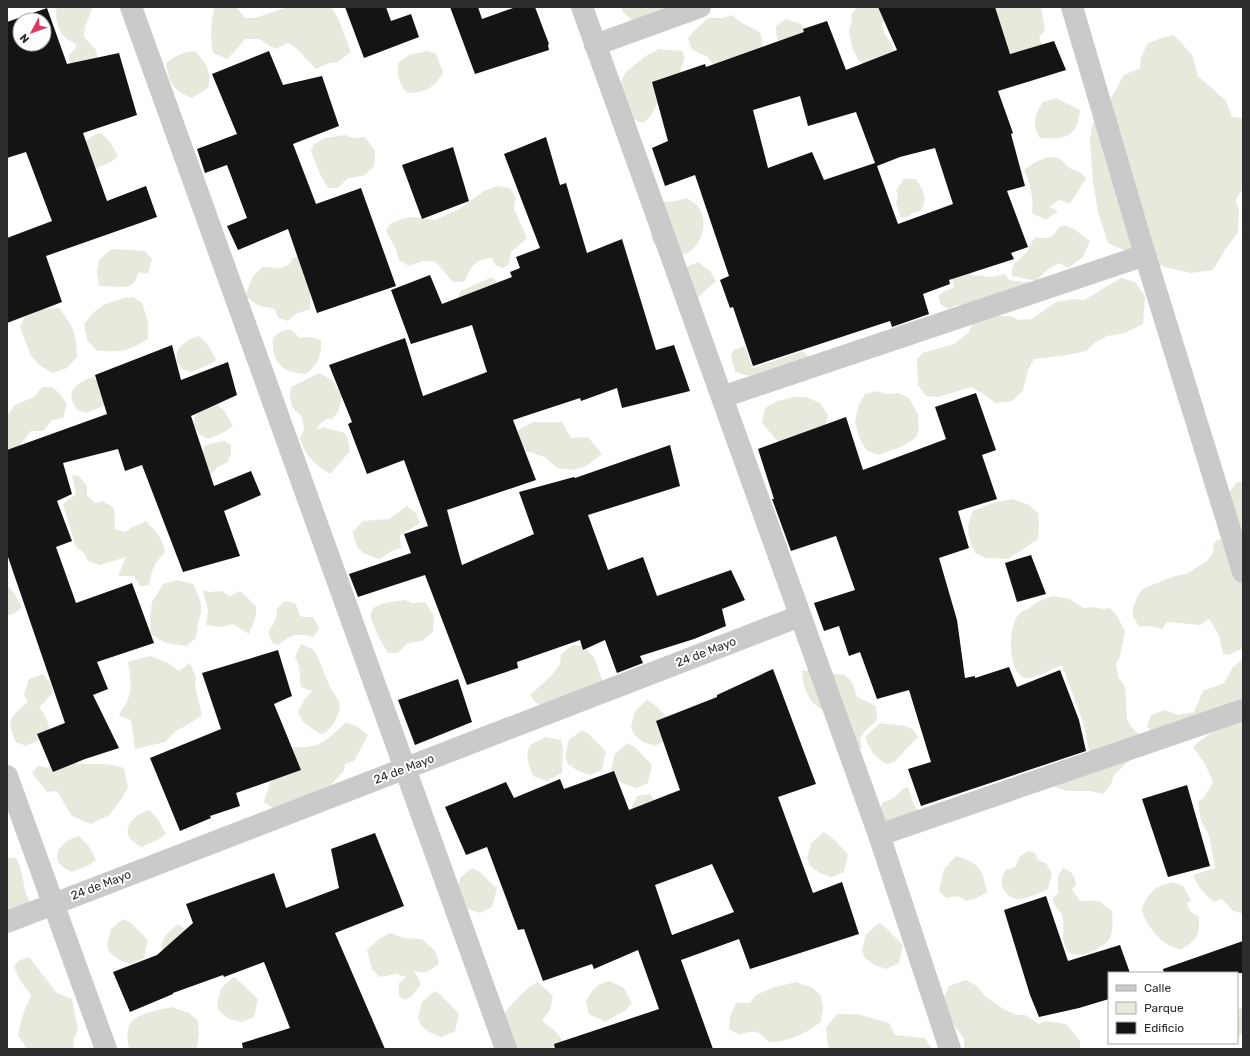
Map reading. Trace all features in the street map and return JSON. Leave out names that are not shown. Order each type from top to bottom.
[{"type":"street","points":[[131,7],[506,1049]]},
{"type":"street","points":[[582,7],[879,835],[950,1049]]},
{"type":"street","points":[[595,45],[700,7]]},
{"type":"street","points":[[1072,7],[1145,255],[1243,572]]},
{"type":"street","points":[[722,397],[1145,255]]},
{"type":"street","name":"24 de Mayo","points":[[7,922],[800,616]]},
{"type":"street","points":[[879,835],[1243,710]]},
{"type":"street","points":[[7,776],[106,1049]]},
{"type":"green space","points":[[57,7],[91,7],[92,9],[85,27],[84,37],[96,50],[98,59],[70,66],[69,56],[77,46],[67,39],[61,32],[56,19]]},
{"type":"green space","points":[[214,7],[236,7],[245,18],[255,18],[288,7],[331,7],[338,18],[351,52],[338,62],[329,63],[316,69],[296,48],[288,43],[275,49],[259,39],[245,39],[227,59],[213,53],[211,30]]},
{"type":"green space","points":[[621,7],[676,7],[637,25],[623,12]]},
{"type":"green space","points":[[926,7],[887,18],[882,24],[885,35],[890,41],[898,60],[867,68],[857,58],[852,47],[849,29],[852,22],[851,15],[856,8]]},
{"type":"green space","points":[[989,7],[1041,7],[1045,30],[1039,38],[1045,50],[1015,58],[1007,49]]},
{"type":"green space","points":[[731,15],[761,33],[764,56],[713,64],[707,56],[692,49],[688,39],[693,32],[708,18],[723,18]]},
{"type":"green space","points":[[786,19],[801,24],[807,33],[783,43],[777,39],[776,26]]},
{"type":"green space","points":[[1174,35],[1192,55],[1198,76],[1226,101],[1232,117],[1243,118],[1243,191],[1240,192],[1236,200],[1239,212],[1238,232],[1213,270],[1191,273],[1164,267],[1108,243],[1098,212],[1093,181],[1090,142],[1092,125],[1114,93],[1124,75],[1140,68],[1141,58],[1147,44],[1161,38]]},
{"type":"green space","points":[[659,49],[683,51],[684,59],[677,81],[661,97],[650,117],[643,123],[631,118],[619,85],[626,72],[644,57]]},
{"type":"green space","points":[[195,51],[202,59],[209,72],[209,82],[208,88],[192,98],[180,92],[173,86],[166,64],[172,58]]},
{"type":"green space","points":[[427,51],[436,54],[443,72],[433,86],[420,92],[408,93],[399,80],[398,63],[409,55]]},
{"type":"green space","points":[[1057,98],[1080,110],[1076,126],[1069,135],[1064,137],[1040,138],[1035,124],[1036,115],[1043,102]]},
{"type":"green space","points":[[101,133],[110,142],[118,156],[111,162],[94,169],[84,142],[94,135]]},
{"type":"green space","points":[[345,135],[353,138],[365,137],[375,151],[374,167],[363,176],[348,178],[338,188],[328,188],[320,174],[311,151],[314,144],[325,138]]},
{"type":"green space","points":[[1047,157],[1059,158],[1069,168],[1080,172],[1086,178],[1070,204],[1059,200],[1050,207],[1058,211],[1046,220],[1032,213],[1031,191],[1024,170]]},
{"type":"green space","points":[[904,179],[916,179],[925,198],[921,211],[913,213],[906,218],[901,217],[896,203],[898,197],[896,190]]},
{"type":"green space","points":[[497,186],[510,188],[516,198],[514,209],[527,238],[511,252],[509,264],[503,268],[495,265],[492,258],[486,258],[474,264],[464,282],[453,282],[435,261],[422,261],[409,266],[399,260],[396,249],[386,231],[390,224],[401,219],[413,217],[435,220],[459,209],[484,191]]},
{"type":"green space","points":[[686,198],[692,201],[702,213],[702,235],[699,242],[689,252],[682,255],[663,254],[652,241],[650,227],[661,202],[676,201]]},
{"type":"green space","points":[[1064,225],[1074,229],[1090,241],[1083,257],[1068,268],[1059,263],[1047,270],[1036,281],[1012,276],[1013,266],[1026,252],[1035,237],[1050,237]]},
{"type":"green space","points":[[111,249],[145,251],[152,259],[148,274],[139,272],[134,283],[127,287],[99,286],[97,273],[99,260]]},
{"type":"green space","points":[[304,254],[319,298],[310,293],[310,309],[296,314],[288,321],[278,318],[275,309],[259,306],[245,296],[253,276],[262,267],[280,268],[289,265],[293,258]]},
{"type":"green space","points":[[698,262],[710,271],[716,281],[694,301],[678,278],[689,266]]},
{"type":"green space","points":[[968,269],[972,276],[991,277],[1005,274],[1009,280],[1033,283],[968,306],[957,305],[948,309],[941,305],[938,296],[954,287],[951,274]]},
{"type":"green space","points":[[492,277],[505,290],[456,302],[461,291]]},
{"type":"green space","points":[[1121,278],[1135,282],[1145,296],[1143,324],[1125,333],[1107,336],[1094,343],[1086,351],[1034,359],[1028,370],[1023,390],[1012,401],[995,403],[971,387],[938,397],[926,396],[918,385],[917,360],[922,353],[954,344],[968,333],[974,322],[985,317],[1001,316],[1010,316],[1019,320],[1032,319],[1056,302],[1072,299],[1084,300]]},
{"type":"green space","points":[[133,297],[142,303],[148,321],[148,339],[129,349],[97,351],[87,340],[84,324],[95,311],[105,304],[124,298]]},
{"type":"green space","points":[[59,308],[71,326],[75,336],[77,357],[67,368],[52,373],[38,364],[30,354],[20,327],[25,317],[42,309]]},
{"type":"green space","points":[[290,329],[300,338],[309,337],[321,340],[320,355],[314,367],[306,374],[290,371],[280,365],[276,360],[273,338],[281,331]]},
{"type":"green space","points":[[199,336],[208,345],[216,360],[209,365],[191,372],[182,369],[177,360],[180,347],[186,341]]},
{"type":"green space","points":[[745,346],[753,368],[803,351],[810,358],[772,371],[752,375],[742,374],[735,371],[731,356],[733,350]]},
{"type":"green space","points":[[319,373],[332,380],[342,396],[338,412],[332,419],[326,419],[316,430],[323,427],[343,432],[347,437],[350,451],[330,474],[315,463],[305,450],[300,438],[304,430],[302,417],[292,407],[290,396],[291,387]]},
{"type":"green space","points":[[93,377],[103,386],[110,400],[103,406],[86,413],[77,410],[72,401],[72,392],[81,382]]},
{"type":"green space","points":[[42,387],[52,387],[59,393],[67,404],[63,418],[52,420],[43,431],[31,431],[7,461],[7,416],[15,405],[34,397]]},
{"type":"green space","points":[[877,391],[887,394],[898,393],[909,398],[918,414],[919,428],[916,438],[901,447],[878,455],[866,450],[860,439],[855,422],[858,407],[865,394]]},
{"type":"green space","points":[[794,397],[806,397],[820,403],[828,415],[824,433],[780,444],[762,423],[765,408],[778,401]]},
{"type":"green space","points":[[216,403],[225,412],[233,426],[209,439],[200,435],[194,426],[195,417],[198,411]]},
{"type":"green space","points":[[533,422],[562,422],[571,438],[588,437],[602,454],[586,466],[572,470],[557,468],[545,457],[526,451],[519,442],[518,430]]},
{"type":"green space","points":[[224,441],[231,445],[231,453],[228,462],[218,467],[210,475],[202,454],[205,445]]},
{"type":"green space","points":[[72,475],[79,476],[87,486],[87,495],[95,503],[103,501],[114,508],[115,529],[125,532],[146,521],[153,528],[163,544],[165,553],[158,560],[154,568],[149,585],[140,586],[134,576],[118,576],[126,557],[100,565],[88,561],[83,552],[76,547],[63,504],[76,494]]},
{"type":"green space","points":[[1237,482],[1243,482],[1243,542],[1224,500]]},
{"type":"green space","points":[[1012,499],[1029,505],[1038,513],[1038,539],[1008,559],[986,558],[975,553],[968,532],[969,522],[973,511],[989,504]]},
{"type":"green space","points":[[407,506],[416,513],[420,523],[400,535],[401,548],[392,551],[380,559],[364,553],[358,548],[353,532],[363,521],[389,519]]},
{"type":"green space","points":[[1219,539],[1243,546],[1243,648],[1229,655],[1223,654],[1219,635],[1209,619],[1200,625],[1167,622],[1162,629],[1149,626],[1139,627],[1133,616],[1133,607],[1139,594],[1144,588],[1175,576],[1186,574],[1207,561],[1213,553],[1214,543]]},
{"type":"green space","points":[[177,580],[193,584],[201,604],[201,612],[196,636],[193,641],[186,646],[166,643],[151,634],[150,617],[152,602],[163,584]]},
{"type":"green space","points":[[7,585],[14,593],[22,607],[15,613],[7,616]]},
{"type":"green space","points":[[203,590],[209,592],[221,591],[230,596],[240,591],[256,606],[256,616],[249,634],[233,624],[221,627],[206,625],[208,611]]},
{"type":"green space","points":[[1053,596],[1069,599],[1084,608],[1110,608],[1117,616],[1125,631],[1120,656],[1116,664],[1118,677],[1125,686],[1127,719],[1131,727],[1143,738],[1131,759],[1114,775],[1111,784],[1103,794],[1090,791],[1067,791],[1055,787],[1047,782],[1090,756],[1084,725],[1062,665],[1039,675],[1027,678],[1020,675],[1013,660],[1011,638],[1016,619],[1020,613],[1038,602]]},
{"type":"green space","points":[[405,600],[412,603],[425,602],[434,616],[433,632],[422,641],[408,643],[398,653],[388,653],[379,638],[370,616],[373,608],[384,603]]},
{"type":"green space","points":[[284,601],[295,603],[299,615],[303,617],[313,617],[319,628],[314,637],[295,635],[278,645],[272,642],[268,632],[276,618],[277,609]]},
{"type":"green space","points":[[301,644],[314,650],[330,687],[339,701],[340,710],[334,723],[326,733],[320,734],[303,722],[298,712],[304,700],[312,691],[301,687],[299,668],[295,657]]},
{"type":"green space","points":[[573,645],[583,646],[594,657],[603,682],[555,712],[536,703],[530,695],[550,677],[560,664],[561,654]]},
{"type":"green space","points":[[150,656],[166,662],[179,671],[190,663],[196,677],[195,686],[202,715],[176,731],[165,742],[135,749],[131,720],[119,716],[130,694],[131,680],[128,662]]},
{"type":"green space","points":[[1243,659],[1243,716],[1158,741],[1147,726],[1151,715],[1165,710],[1178,715],[1194,712],[1203,691],[1224,683],[1232,668]]},
{"type":"green space","points":[[802,670],[845,675],[852,682],[857,697],[876,706],[877,720],[864,732],[860,739],[862,747],[858,751],[823,710],[813,703],[803,682]]},
{"type":"green space","points":[[43,674],[51,684],[53,693],[39,707],[47,721],[49,732],[48,736],[26,746],[16,742],[10,724],[17,711],[28,702],[24,694],[29,679]]},
{"type":"green space","points":[[647,700],[655,705],[672,722],[667,740],[655,746],[643,742],[634,734],[631,727],[635,711]]},
{"type":"green space","points":[[346,722],[358,727],[368,735],[354,761],[345,764],[344,771],[319,797],[279,812],[264,802],[269,786],[280,767],[284,756],[294,747],[311,746],[323,742]]},
{"type":"green space","points":[[1237,722],[1243,723],[1243,914],[1232,910],[1222,899],[1213,902],[1199,887],[1193,875],[1215,868],[1209,835],[1201,821],[1198,802],[1205,796],[1213,782],[1205,764],[1193,747],[1214,732]]},
{"type":"green space","points":[[880,723],[909,727],[918,737],[894,762],[887,764],[873,753],[865,737]]},
{"type":"green space","points":[[582,730],[590,735],[606,752],[602,770],[590,775],[578,771],[568,764],[565,756],[569,740]]},
{"type":"green space","points":[[545,737],[561,740],[563,749],[562,773],[546,781],[533,776],[527,756],[531,745]]},
{"type":"green space","points":[[628,743],[636,748],[652,765],[648,783],[636,788],[624,784],[614,777],[611,769],[615,754]]},
{"type":"green space","points":[[59,760],[80,764],[102,764],[124,768],[128,787],[123,797],[109,815],[91,824],[72,816],[57,791],[47,792],[32,773],[38,766],[48,768]]},
{"type":"green space","points":[[908,787],[913,803],[917,809],[916,818],[888,825],[881,811],[882,805],[884,802],[892,799],[903,789]]},
{"type":"green space","points":[[650,794],[657,803],[638,816],[632,806],[637,796]]},
{"type":"green space","points":[[149,810],[158,819],[166,834],[142,847],[134,842],[130,837],[128,827],[131,821]]},
{"type":"green space","points":[[824,832],[848,854],[844,872],[832,877],[820,873],[810,866],[807,858],[811,843]]},
{"type":"green space","points":[[79,836],[88,845],[96,860],[89,865],[72,872],[64,868],[59,863],[57,858],[58,852],[60,847],[65,843]]},
{"type":"green space","points":[[1029,851],[1035,853],[1038,860],[1046,863],[1052,874],[1048,889],[1025,898],[1013,898],[1004,890],[1002,883],[1003,875],[1006,870],[1015,867],[1020,856]]},
{"type":"green space","points":[[956,856],[970,861],[979,868],[984,878],[987,892],[975,899],[966,901],[958,896],[946,898],[939,891],[944,869]]},
{"type":"green space","points":[[7,858],[16,858],[20,866],[25,891],[30,903],[7,925]]},
{"type":"green space","points":[[472,868],[480,872],[497,889],[492,907],[480,913],[468,909],[459,902],[456,894],[460,878]]},
{"type":"green space","points":[[1063,868],[1071,872],[1074,876],[1076,885],[1072,889],[1080,901],[1099,901],[1112,911],[1112,932],[1110,938],[1102,946],[1089,953],[1076,955],[1067,950],[1065,946],[1063,938],[1063,917],[1055,906],[1053,898],[1058,893],[1058,876]]},
{"type":"green space","points":[[1173,882],[1183,886],[1191,900],[1187,904],[1190,911],[1199,917],[1199,929],[1196,937],[1190,944],[1180,950],[1172,947],[1156,935],[1148,924],[1141,910],[1152,891],[1160,886]]},
{"type":"green space","points":[[123,919],[131,923],[148,940],[144,958],[131,964],[119,960],[109,952],[107,945],[111,929]]},
{"type":"green space","points":[[879,923],[903,945],[899,963],[886,969],[875,965],[865,958],[862,950],[866,934]]},
{"type":"green space","points":[[178,924],[202,946],[164,958],[162,952],[162,942],[169,931]]},
{"type":"green space","points":[[390,933],[404,938],[422,939],[436,952],[439,964],[424,972],[414,970],[421,984],[412,996],[405,1000],[399,996],[399,983],[406,977],[396,974],[380,977],[372,969],[367,950],[379,939]]},
{"type":"green space","points":[[29,957],[57,993],[72,999],[78,1030],[74,1039],[73,1049],[27,1049],[18,1035],[22,1017],[31,995],[20,980],[14,967],[18,961]]},
{"type":"green space","points":[[234,977],[258,999],[254,1017],[241,1022],[229,1019],[219,1011],[217,1004],[221,988]]},
{"type":"green space","points":[[966,980],[977,986],[985,996],[1005,1010],[1017,1015],[1025,1015],[1039,1024],[1046,1021],[1066,1024],[1080,1041],[1080,1049],[964,1049],[964,1039],[950,1019],[944,998],[949,986]]},
{"type":"green space","points":[[610,981],[624,988],[632,1003],[626,1010],[605,1022],[589,1014],[586,1001],[598,985]]},
{"type":"green space","points":[[538,982],[553,996],[550,1010],[543,1019],[543,1022],[554,1030],[560,1037],[564,1049],[508,1049],[504,1013],[524,992]]},
{"type":"green space","points":[[796,982],[813,988],[821,996],[823,1009],[821,1022],[803,1034],[776,1042],[769,1042],[762,1035],[756,1032],[748,1032],[739,1035],[729,1029],[730,1017],[736,1003],[750,1003],[756,995],[772,988]]},
{"type":"green space","points":[[435,991],[442,996],[459,1014],[455,1031],[442,1037],[431,1033],[421,1026],[418,1018],[422,1002]]},
{"type":"green space","points":[[172,1007],[189,1013],[198,1021],[199,1034],[197,1047],[195,1049],[130,1049],[127,1034],[129,1026],[133,1020],[146,1013]]},
{"type":"green space","points":[[1243,1007],[1243,1033],[1238,1037],[1238,1010]]},
{"type":"green space","points":[[837,1014],[858,1014],[889,1023],[895,1035],[925,1038],[932,1049],[831,1049],[828,1046],[826,1028]]},
{"type":"building","points":[[345,7],[386,7],[391,21],[411,14],[419,37],[364,58]]},
{"type":"building","points":[[450,7],[478,7],[482,19],[516,7],[535,7],[549,44],[549,50],[475,74]]},
{"type":"building","points":[[878,7],[995,7],[1010,54],[1054,41],[1066,70],[998,91],[1013,133],[1011,134],[1025,186],[1007,191],[1028,247],[1011,253],[1014,259],[949,280],[950,284],[923,294],[929,314],[892,327],[890,321],[753,366],[733,307],[730,308],[720,280],[729,276],[695,175],[665,186],[652,148],[668,141],[652,82],[705,64],[706,67],[804,32],[803,29],[827,21],[846,70],[897,50]],"holes":[[[800,96],[808,126],[856,112],[875,163],[824,180],[812,152],[768,168],[753,110]],[[935,148],[953,204],[898,224],[877,166],[900,157]]]},
{"type":"building","points":[[47,8],[48,12],[36,12]]},
{"type":"building","points":[[12,20],[12,52],[52,52],[52,22],[67,64],[119,53],[137,115],[83,133],[107,201],[146,186],[157,217],[46,256],[62,302],[7,323],[7,238],[52,221],[26,152],[7,158],[7,22]]},
{"type":"building","points":[[269,51],[283,85],[322,76],[339,126],[293,144],[316,204],[361,188],[396,286],[317,313],[288,229],[238,250],[227,226],[247,218],[227,165],[205,173],[197,149],[237,134],[212,74]]},
{"type":"building","points":[[546,137],[560,185],[566,183],[587,253],[622,239],[656,350],[674,345],[690,391],[622,408],[617,388],[581,401],[580,398],[513,420],[536,480],[447,510],[462,565],[534,534],[519,492],[574,477],[575,478],[670,445],[680,486],[588,515],[608,570],[643,557],[657,596],[731,570],[745,600],[722,609],[726,626],[694,639],[640,656],[643,663],[617,673],[605,640],[583,650],[580,640],[517,662],[518,668],[467,685],[425,575],[358,597],[349,574],[411,553],[404,534],[428,526],[404,460],[367,474],[348,424],[352,422],[329,365],[405,338],[423,396],[487,372],[472,325],[411,344],[391,290],[430,275],[442,304],[512,277],[510,272],[520,268],[516,257],[540,248],[504,154]]},
{"type":"building","points":[[453,147],[469,201],[422,219],[402,165]]},
{"type":"building","points":[[172,345],[181,380],[228,362],[237,395],[191,416],[214,486],[251,471],[261,495],[224,511],[240,556],[183,572],[142,465],[125,471],[118,449],[63,463],[72,494],[57,501],[72,541],[56,547],[76,603],[132,583],[154,643],[97,662],[108,689],[93,695],[119,748],[85,759],[53,772],[37,734],[65,723],[7,554],[7,450],[107,414],[95,375]]},
{"type":"building","points":[[976,393],[996,450],[982,455],[997,499],[958,511],[969,548],[939,558],[957,620],[965,678],[975,676],[975,678],[1009,667],[1017,687],[1060,670],[1079,720],[1086,751],[921,806],[908,769],[931,762],[909,690],[877,699],[860,652],[849,656],[839,626],[824,631],[814,603],[855,590],[836,536],[791,551],[772,499],[774,499],[758,449],[846,417],[863,470],[946,439],[935,407]]},
{"type":"building","points":[[1031,555],[1046,594],[1017,602],[1005,563]]},
{"type":"building","points":[[278,650],[292,696],[274,704],[301,770],[236,793],[240,806],[210,816],[211,818],[180,831],[150,758],[221,729],[202,673]]},
{"type":"building","points":[[773,669],[816,784],[778,797],[813,893],[842,882],[859,934],[750,969],[739,939],[681,960],[713,1049],[555,1049],[554,1044],[659,1009],[638,950],[594,969],[592,964],[543,981],[524,929],[518,930],[487,847],[466,855],[445,807],[506,782],[514,798],[560,779],[564,789],[614,771],[629,810],[680,790],[656,721],[717,697],[717,695]],"holes":[[[712,864],[734,912],[672,935],[655,885]]]},
{"type":"building","points":[[458,679],[472,722],[415,745],[398,700]]},
{"type":"building","points":[[1187,785],[1210,866],[1168,877],[1142,799]]},
{"type":"building","points":[[375,833],[404,906],[335,933],[385,1049],[243,1049],[242,1043],[290,1028],[264,962],[224,977],[223,975],[173,993],[130,1012],[113,972],[157,955],[193,923],[186,904],[274,873],[286,908],[339,888],[331,849]]},
{"type":"building","points":[[1046,896],[1068,961],[1120,945],[1130,972],[1108,972],[1108,999],[1079,1008],[1039,1017],[1030,995],[1004,910]]},
{"type":"building","points":[[1243,941],[1243,973],[1164,972],[1163,969]]}]
